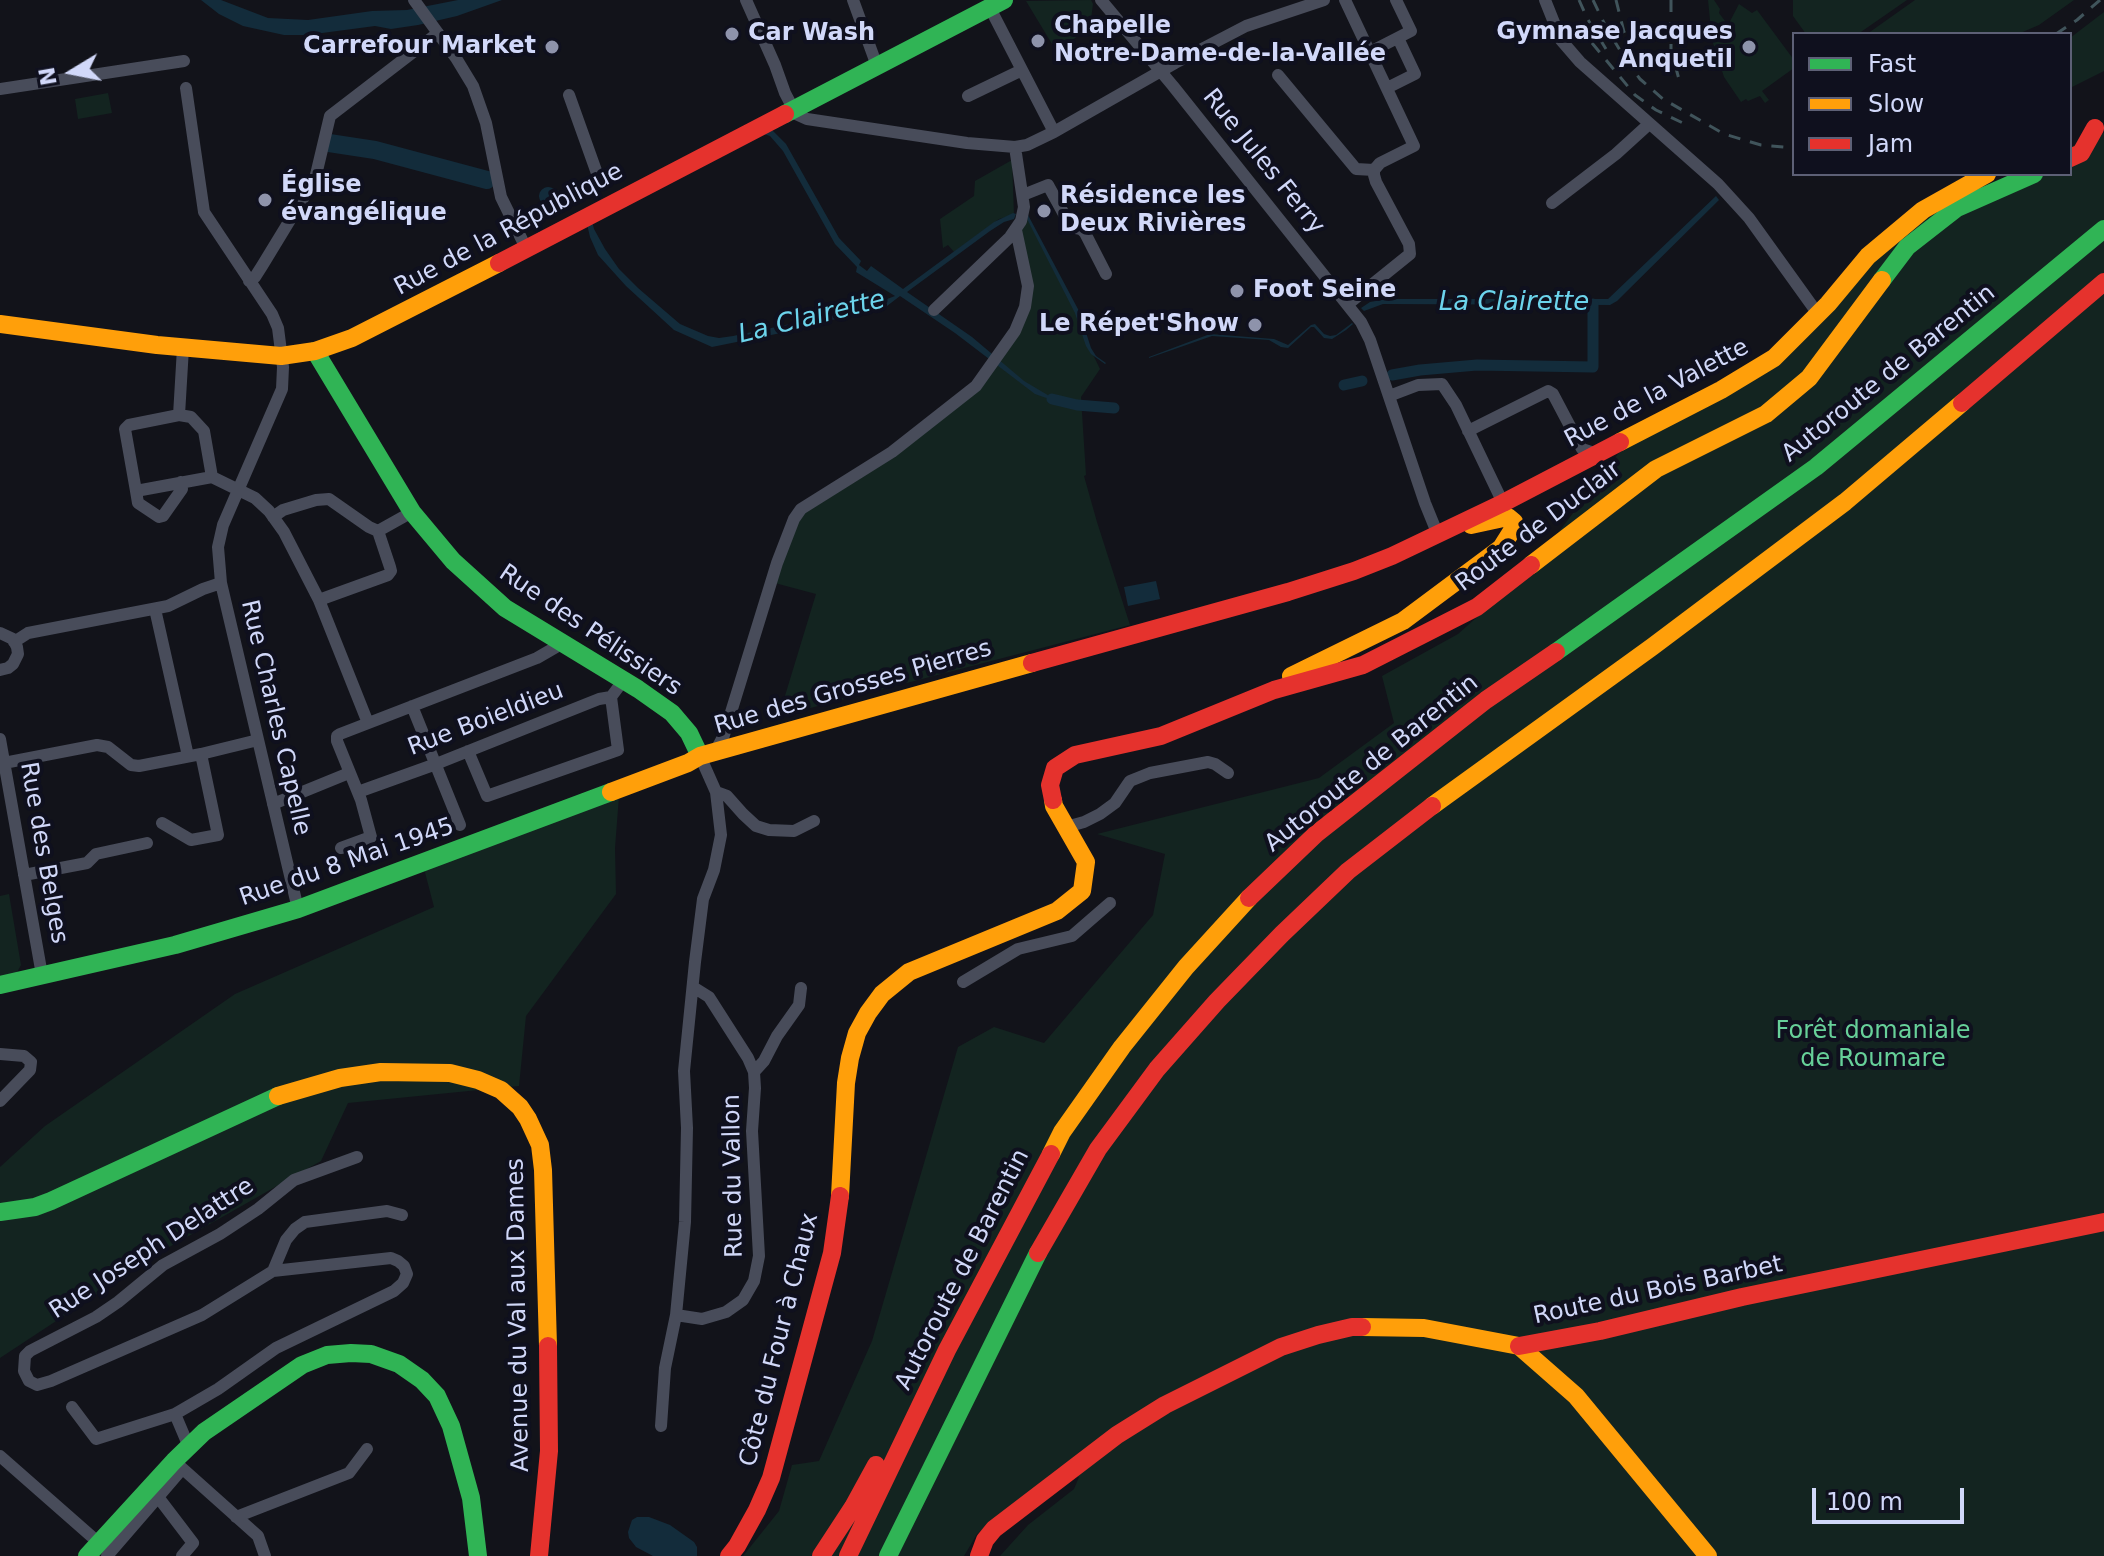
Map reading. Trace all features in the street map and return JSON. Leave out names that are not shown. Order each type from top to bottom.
[{"type":"main road","name":"Rue de la République","points":[[0,324],[183,348],[281,356],[311,352],[352,338],[387,321],[997,4]]},
{"type":"main road","points":[[2072,137],[2100,127]]},
{"type":"main road","points":[[2072,157],[2081,153],[2100,127]]},
{"type":"main road","name":"Rue de la Valette","points":[[1438,535],[1721,390],[1774,358],[1818,314],[1868,256],[1923,210],[1983,176]]},
{"type":"main road","name":"Route de Duclair","points":[[1067,829],[1054,806],[1050,785],[1055,768],[1075,755],[1161,736],[1274,690],[1363,665],[1477,607],[1656,469],[1766,414],[1809,378],[1907,247],[1957,208],[2029,176]]},
{"type":"main road","name":"Autoroute de Barentin","points":[[848,1556],[947,1350],[1062,1132],[1122,1047],[1186,967],[1251,896],[1316,834],[1486,700],[1816,467],[2104,229]]},
{"type":"main road","points":[[888,1556],[1042,1246],[1098,1149],[1157,1069],[1217,1001],[1348,871],[1455,788],[1652,647],[1845,502],[2104,282]]},
{"type":"main road","name":"Rue des Pélissiers","points":[[311,352],[412,512],[453,561],[519,618],[638,689],[672,713],[708,754]]},
{"type":"main road","points":[[1274,690],[1291,676],[1403,621],[1501,548],[1514,522],[1508,517],[1478,525],[1457,526]]},
{"type":"main road","name":"Rue des Grosses Pierres","points":[[708,754],[1288,592],[1354,571],[1438,535]]},
{"type":"main road","name":"Rue du 8 Mai 1945","points":[[1,988],[42,975],[175,945],[298,909],[708,754]]},
{"type":"main road","name":"Côte du Four à Chaux","points":[[729,1556],[757,1510],[771,1478],[832,1253],[840,1201],[846,1083],[857,1033],[882,994],[909,972],[1057,911],[1082,891],[1086,862],[1067,829]]},
{"type":"main road","name":"Avenue du Val aux Dames","points":[[0,1212],[35,1207],[51,1201],[236,1114],[288,1091],[314,1084],[381,1072],[424,1072],[467,1076],[501,1090],[520,1107],[532,1127],[540,1145],[544,1180],[549,1451],[539,1556]]},
{"type":"main road","name":"Route du Bois Barbet","points":[[1519,1346],[2104,1222]]},
{"type":"main road","points":[[979,1556],[985,1540],[994,1529],[1117,1435],[1153,1412],[1242,1365],[1293,1343],[1352,1327],[1390,1326],[1424,1328],[1519,1346],[1576,1396],[1708,1556]]},
{"type":"main road","points":[[821,1556],[947,1350]]},
{"type":"main road","points":[[97,1552],[178,1465],[189,1447],[204,1432],[302,1365],[340,1353],[371,1354],[405,1367],[437,1396],[471,1498],[478,1556]]},
{"type":"main road","points":[[906,1556],[923,1511],[941,1446]]},
{"type":"main road","points":[[990,1556],[993,1546],[1015,1514]]},
{"type":"street","points":[[746,0],[796,114],[807,119],[967,143],[1015,147],[1027,145],[1054,132],[1246,26],[1324,0]]},
{"type":"street","points":[[853,0],[877,66]]},
{"type":"street","name":"Rue Jules Ferry","points":[[1101,0],[1358,316],[1367,331],[1438,535]]},
{"type":"street","points":[[1345,0],[1414,146],[1380,163],[1374,170]]},
{"type":"street","points":[[1370,52],[1411,31],[1396,0]]},
{"type":"street","points":[[1545,0],[1561,40],[1580,62],[1718,184],[1749,218],[1818,314]]},
{"type":"street","points":[[416,2],[473,86],[486,123],[501,197],[526,248]]},
{"type":"street","points":[[997,4],[1022,70],[1054,132]]},
{"type":"street","points":[[249,281],[255,277],[315,179],[330,116],[435,28]]},
{"type":"street","points":[[1387,88],[1415,74],[1398,38]]},
{"type":"street","points":[[0,89],[184,61]]},
{"type":"street","points":[[968,96],[1022,70]]},
{"type":"street","points":[[1278,75],[1356,169],[1374,170]]},
{"type":"street","name":"Rue Charles Capelle","points":[[186,88],[204,212],[276,321],[284,376],[280,394],[223,525],[218,547],[221,583],[298,909]]},
{"type":"street","points":[[569,95],[599,179]]},
{"type":"street","points":[[1552,203],[1616,154],[1649,124]]},
{"type":"street","points":[[934,310],[1016,230],[1023,214],[1023,195],[1015,147]]},
{"type":"street","points":[[1348,304],[1407,257],[1411,250],[1376,182],[1374,170]]},
{"type":"street","points":[[1023,195],[1048,185],[1071,227],[1085,233],[1106,274]]},
{"type":"street","points":[[708,754],[724,735],[777,563],[801,509],[892,452],[976,386],[1015,331],[1025,307],[1028,286],[1016,230]]},
{"type":"street","points":[[179,415],[183,348]]},
{"type":"street","points":[[1389,396],[1418,385],[1442,384],[1456,405],[1503,503]]},
{"type":"street","points":[[1468,431],[1548,391],[1553,394],[1582,449],[1597,454]]},
{"type":"street","points":[[181,482],[182,489],[163,516],[159,517],[138,503],[125,429],[129,425],[179,415],[191,417],[204,431],[212,477]]},
{"type":"street","points":[[136,491],[212,477],[255,498],[284,532],[319,600],[368,723]]},
{"type":"street","points":[[273,517],[283,510],[329,499],[378,531],[391,571],[388,575],[319,600]]},
{"type":"street","points":[[378,531],[412,512]]},
{"type":"street","points":[[14,642],[28,633],[168,606],[221,583]]},
{"type":"street","points":[[155,609],[188,756]]},
{"type":"street","points":[[0,633],[14,642],[18,654],[8,668],[0,670]]},
{"type":"street","points":[[341,848],[371,837],[337,736],[537,658],[559,642]]},
{"type":"street","points":[[468,751],[487,796],[618,750],[611,697],[623,681]]},
{"type":"street","name":"Rue Boieldieu","points":[[358,792],[611,697]]},
{"type":"street","points":[[412,706],[460,825]]},
{"type":"street","name":"Rue des Belges","points":[[0,739],[42,975]]},
{"type":"street","points":[[4,763],[97,745],[108,747],[131,765],[139,766],[258,740]]},
{"type":"street","points":[[162,823],[191,840],[218,835],[201,754]]},
{"type":"street","name":"Rue des Grosses Pierres","points":[[661,1426],[665,1368],[676,1315],[685,1222],[687,1128],[684,1071],[703,899],[714,870],[721,835],[708,754]]},
{"type":"street","points":[[1067,829],[1100,814],[1115,803],[1130,781],[1150,773],[1208,762],[1228,773]]},
{"type":"street","points":[[273,804],[349,773]]},
{"type":"street","points":[[716,792],[727,796],[756,826],[769,830],[794,831],[814,821]]},
{"type":"street","points":[[24,875],[87,863],[96,854],[147,843]]},
{"type":"street","points":[[963,982],[1018,949],[1072,936],[1110,903]]},
{"type":"street","points":[[1012,930],[1018,949]]},
{"type":"street","name":"Rue du Vallon","points":[[676,1315],[702,1319],[726,1312],[743,1300],[754,1281],[759,1256],[752,1131],[754,1072],[709,997],[693,987]]},
{"type":"street","name":"Rue du Vallon","points":[[754,1072],[799,1005],[801,988]]},
{"type":"street","points":[[0,1054],[24,1056],[31,1062],[30,1070],[0,1101]]},
{"type":"street","name":"Rue Joseph Delattre","points":[[72,1407],[96,1439],[175,1414],[218,1389],[276,1348],[394,1291],[407,1274],[404,1266],[391,1258],[273,1271],[202,1315],[51,1381],[37,1385],[29,1381],[24,1371],[25,1356],[30,1351],[96,1317],[163,1265],[220,1234],[294,1180],[357,1157]]},
{"type":"street","points":[[273,1271],[286,1240],[305,1222],[387,1211],[402,1215]]},
{"type":"street","points":[[175,1414],[189,1447]]},
{"type":"street","points":[[236,1517],[349,1473],[367,1449]]},
{"type":"street","points":[[0,1456],[97,1552],[158,1497],[178,1465],[258,1536],[265,1556]]},
{"type":"street","points":[[158,1497],[193,1543],[182,1556]]},
{"type":"green space","points":[[1091,0],[1090,27],[1063,47],[1052,44],[1026,1]]},
{"type":"green space","name":"Gymnase Jacques Anquetil","points":[[1708,0],[1714,0],[1728,25],[1739,4],[1752,13],[1757,10],[1792,57],[1792,69],[1762,91],[1769,100],[1765,103],[1760,96],[1741,102],[1724,77],[1712,40]]},
{"type":"green space","points":[[1793,0],[1907,0],[1861,32],[1805,32],[1793,16]]},
{"type":"green space","points":[[1915,0],[2074,0],[2039,25],[2023,32],[1870,32]]},
{"type":"green space","points":[[2104,12],[2104,71],[2072,87],[2072,36]]},
{"type":"green space","points":[[108,93],[112,113],[78,119],[75,99]]},
{"type":"green space","name":"Forêt domaniale de Roumare","points":[[2104,133],[2104,1556],[1000,1556],[1028,1525],[1074,1489],[1079,1477],[1060,1467],[977,1534],[964,1556],[743,1556],[779,1511],[792,1465],[819,1461],[872,1341],[958,1047],[994,1027],[1044,1043],[1153,915],[1165,854],[1097,834],[1319,778],[1394,723],[1382,676],[1458,634],[1529,571],[1624,446],[1756,377],[1898,230],[2010,176],[2072,176],[2072,146]]},
{"type":"green space","points":[[1012,160],[1014,215],[999,219],[954,252],[948,245],[943,248],[940,219],[974,196],[975,181]]},
{"type":"green space","points":[[1027,218],[1077,313],[1100,369],[1081,397],[1084,476],[1130,625],[791,713],[784,699],[816,594],[771,582],[794,519],[976,386],[1025,307],[1016,230]]},
{"type":"green space","points":[[619,796],[615,848],[616,894],[526,1016],[519,1086],[348,1103],[321,1161],[164,1250],[0,1358],[0,1167],[45,1126],[235,994],[434,907],[421,857]]},
{"type":"green space","points":[[9,894],[21,965],[16,974],[0,977],[0,896]]},
{"type":"water","points":[[201,0],[221,0],[268,18],[308,20],[372,11],[407,10],[458,0],[502,0],[457,16],[418,25],[284,35],[243,26],[219,14]]},
{"type":"water","points":[[770,128],[786,144],[839,238],[861,261],[859,265],[867,271],[871,266],[903,289],[994,222],[1016,214],[1014,219],[990,231],[907,292],[972,337],[1024,381],[1051,397],[1067,401],[1066,405],[1035,394],[900,296],[887,306],[712,347],[674,330],[598,255],[587,224],[592,221],[605,249],[638,288],[680,324],[719,338],[795,323],[895,296],[856,272],[857,267],[835,244],[783,151],[770,136],[761,133]]},
{"type":"water","points":[[1716,196],[1719,200],[1610,305],[1383,304],[1364,311],[1361,308],[1370,302],[1387,299],[1608,299]]},
{"type":"water","points":[[1028,215],[1079,311],[1091,348],[1105,364],[1091,354],[1086,346],[1075,313],[1027,219]]},
{"type":"water","points":[[1352,323],[1332,339],[1324,338],[1311,327],[1288,348],[1269,340],[1212,336],[1149,358],[1210,334],[1274,339],[1288,345],[1311,325],[1315,324],[1330,336]]},
{"type":"water","points":[[1156,581],[1160,599],[1128,606],[1124,587]]},
{"type":"water","points":[[649,1517],[670,1525],[694,1542],[697,1556],[653,1556],[636,1547],[628,1532],[632,1520]]},
{"type":"waterway","name":"La Clairette","points":[[329,143],[375,150],[487,180]]},
{"type":"waterway","name":"La Clairette","points":[[548,196],[562,202]]},
{"type":"waterway","points":[[1392,375],[1477,365],[1593,367],[1593,304]]},
{"type":"waterway","points":[[1344,385],[1362,381]]},
{"type":"waterway","points":[[1052,399],[1114,408]]},
{"type":"railway","points":[[1579,0],[1606,49]]},
{"type":"railway","points":[[1593,0],[1627,62],[1640,79],[1663,99],[1724,134],[1761,145],[1792,148]]},
{"type":"railway","points":[[1616,0],[1624,32],[1638,62]]},
{"type":"railway","points":[[1671,0],[1671,50],[1680,83]]},
{"type":"railway","points":[[2059,32],[2100,0]]},
{"type":"railway","points":[[1592,43],[1635,95],[1656,110],[1687,125]]},
{"type":"traffic: fast","points":[[785,114],[1004,0]]},
{"type":"traffic: fast","points":[[1882,280],[1907,247],[1957,208],[2029,176]]},
{"type":"traffic: fast","points":[[1556,652],[1816,467],[2104,229]]},
{"type":"traffic: fast","points":[[315,351],[412,512],[453,561],[505,608],[672,713],[689,733],[700,756]]},
{"type":"traffic: fast","points":[[0,985],[175,945],[298,909],[611,792]]},
{"type":"traffic: fast","points":[[0,1212],[35,1207],[51,1201],[278,1096]]},
{"type":"traffic: fast","points":[[888,1556],[1038,1253]]},
{"type":"traffic: fast","points":[[87,1556],[204,1432],[302,1365],[327,1355],[351,1353],[371,1354],[399,1364],[422,1380],[437,1396],[451,1426],[471,1498],[478,1556]]},
{"type":"traffic: slow","points":[[1620,442],[1721,390],[1774,358],[1828,304],[1868,256],[1923,210],[1983,176]]},
{"type":"traffic: slow","points":[[0,324],[157,345],[281,356],[315,351],[352,338],[499,263]]},
{"type":"traffic: slow","points":[[1531,565],[1656,469],[1766,414],[1809,378],[1882,280]]},
{"type":"traffic: slow","points":[[1432,806],[1845,502],[1962,403]]},
{"type":"traffic: slow","points":[[1291,676],[1403,621],[1501,548],[1514,522],[1508,517],[1471,525]]},
{"type":"traffic: slow","points":[[611,792],[700,756],[1032,663]]},
{"type":"traffic: slow","points":[[840,1196],[850,1058],[857,1033],[882,994],[909,972],[1057,911],[1082,891],[1086,862],[1053,800]]},
{"type":"traffic: slow","points":[[1051,1154],[1062,1132],[1122,1047],[1186,967],[1249,898]]},
{"type":"traffic: slow","points":[[278,1096],[340,1078],[381,1072],[450,1073],[501,1090],[520,1107],[540,1145],[543,1170],[548,1346]]},
{"type":"traffic: slow","points":[[1362,1327],[1424,1328],[1519,1346],[1576,1396],[1708,1556]]},
{"type":"traffic: jam","points":[[499,263],[785,114]]},
{"type":"traffic: jam","points":[[2072,157],[2081,153],[2095,128]]},
{"type":"traffic: jam","points":[[1962,403],[2104,282]]},
{"type":"traffic: jam","points":[[1032,663],[1354,571],[1503,503],[1620,442]]},
{"type":"traffic: jam","points":[[1053,800],[1050,785],[1055,768],[1075,755],[1161,736],[1274,690],[1363,665],[1477,607],[1531,565]]},
{"type":"traffic: jam","points":[[1249,898],[1316,834],[1486,700],[1556,652]]},
{"type":"traffic: jam","points":[[1038,1253],[1098,1149],[1157,1069],[1282,934],[1348,871],[1432,806]]},
{"type":"traffic: jam","points":[[848,1556],[947,1350],[1051,1154]]},
{"type":"traffic: jam","points":[[729,1556],[757,1510],[771,1478],[832,1253],[840,1196]]},
{"type":"traffic: jam","points":[[1519,1346],[2104,1222]]},
{"type":"traffic: jam","points":[[979,1556],[985,1540],[994,1529],[1117,1435],[1165,1405],[1281,1347],[1318,1335],[1362,1327]]},
{"type":"traffic: jam","points":[[539,1556],[549,1451],[548,1346]]},
{"type":"traffic: jam","points":[[821,1556],[876,1465]]},
{"type":"place","name":"Car Wash","points":[[732,34]]},
{"type":"place","name":"Chapelle Notre-Dame-de-la-Vallée","points":[[1038,41]]},
{"type":"place","name":"Carrefour Market","points":[[552,47]]},
{"type":"place","name":"Gymnase Jacques Anquetil","points":[[1749,47]]},
{"type":"place","name":"Église évangélique","points":[[265,200]]},
{"type":"place","name":"Résidence les Deux Rivières","points":[[1044,211]]},
{"type":"place","name":"Foot Seine","points":[[1237,291]]},
{"type":"place","name":"Le Répet'Show","points":[[1255,325]]}]
